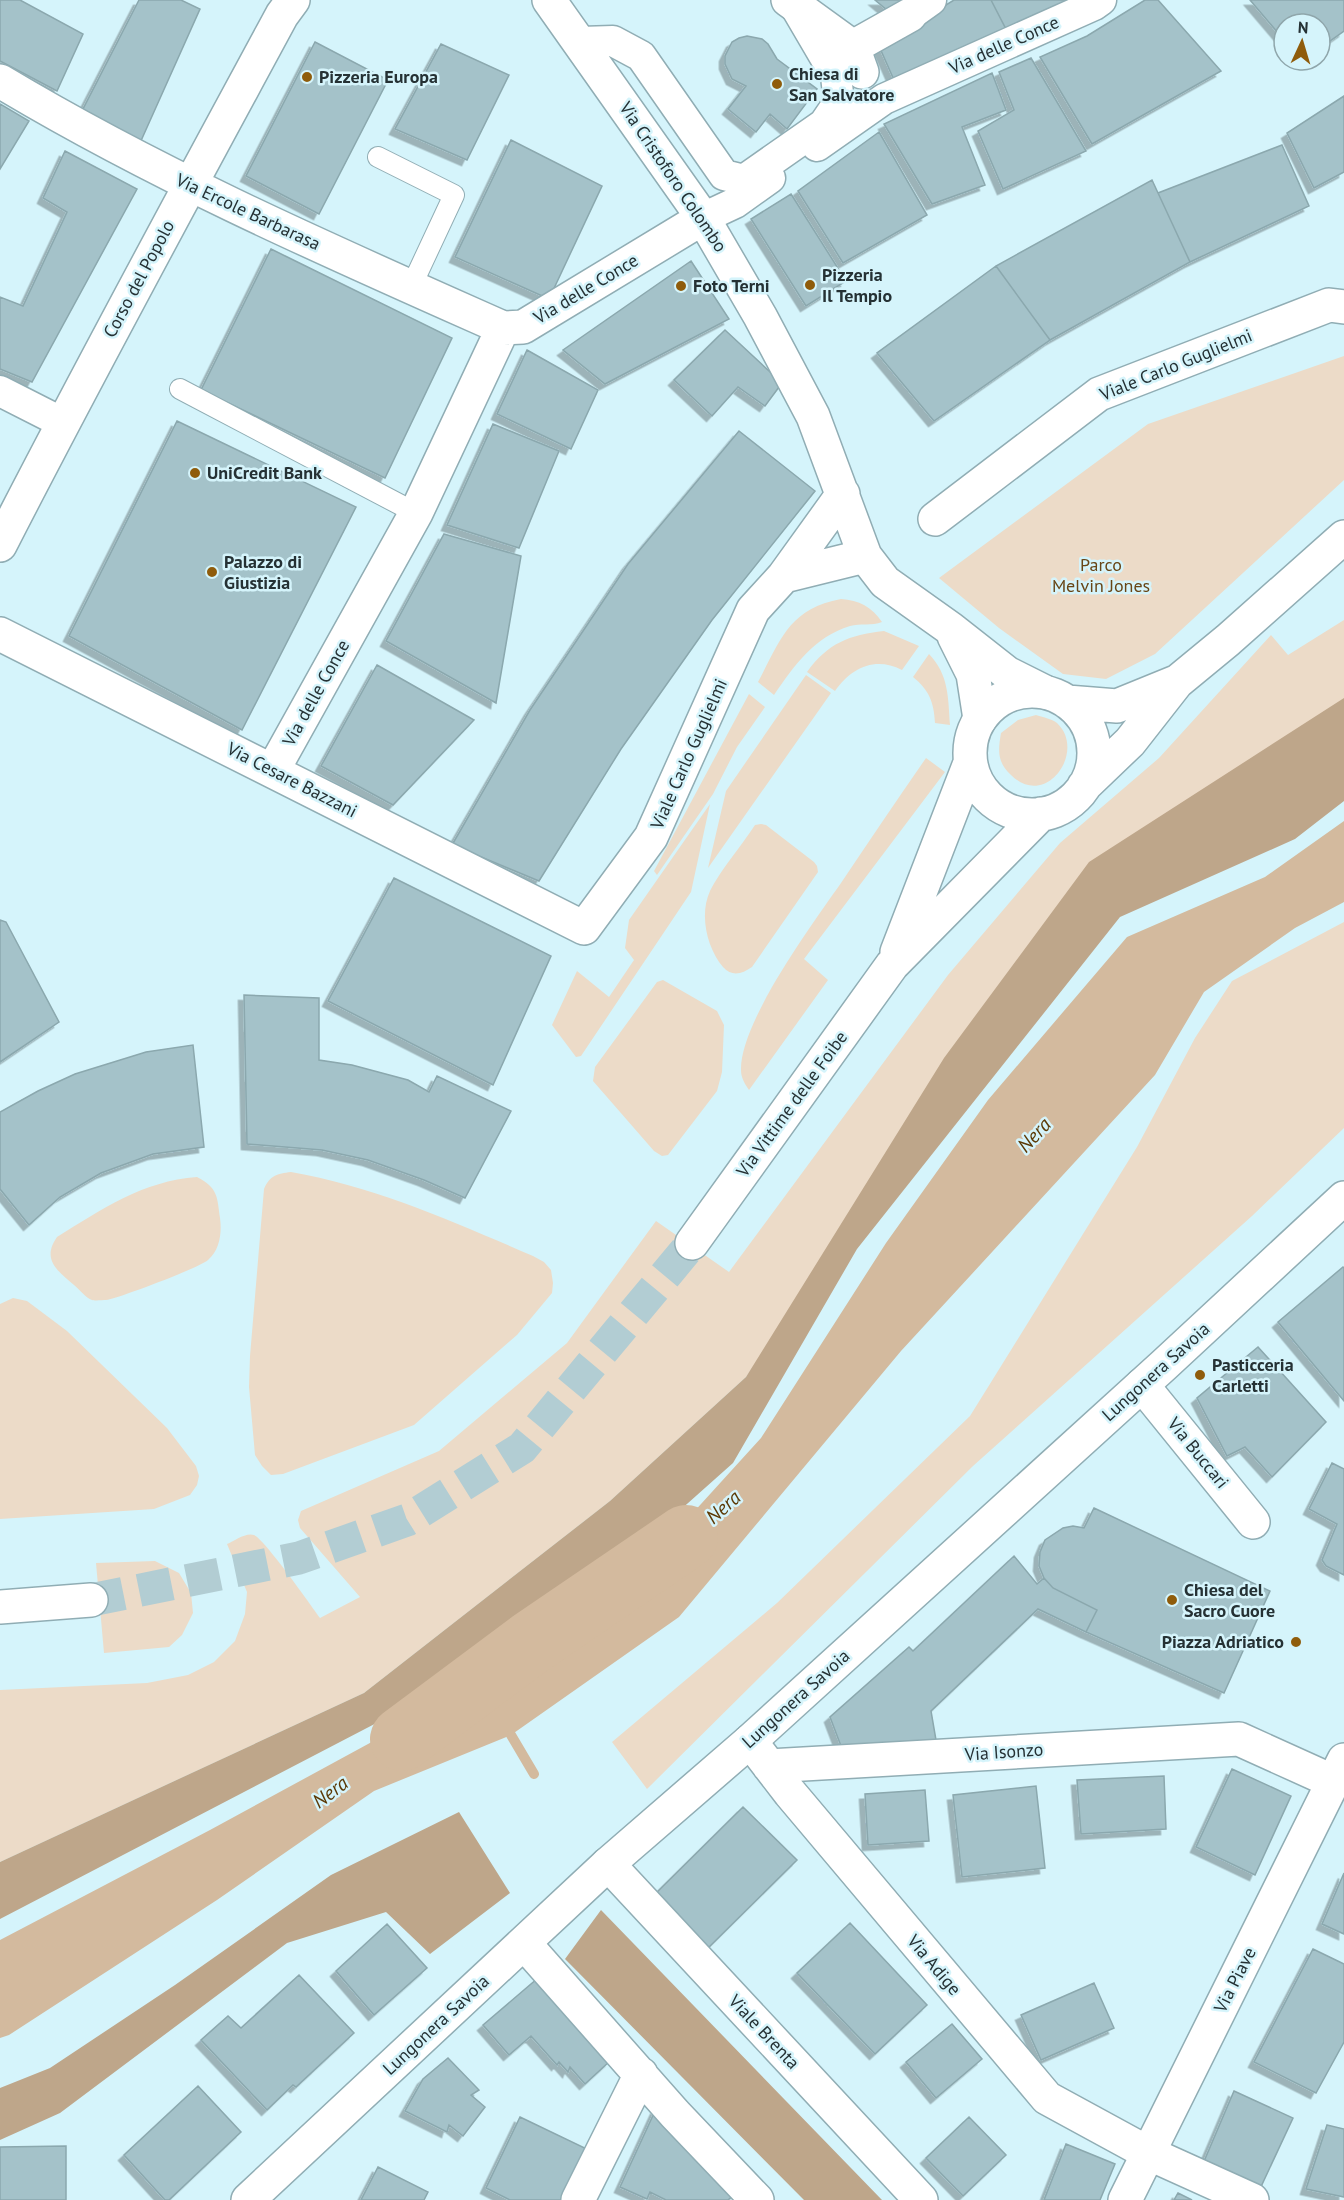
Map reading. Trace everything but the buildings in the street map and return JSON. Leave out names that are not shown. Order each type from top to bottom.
[{"type":"street","name":"Via Cristoforo Colombo","points":[[549,0],[703,218],[760,316],[813,416],[865,556],[885,582],[951,629],[1006,673],[1056,697]]},
{"type":"street","name":"Via delle Conce","points":[[273,770],[416,513],[503,328],[523,327],[703,218],[735,203],[884,99],[1101,0]]},
{"type":"street","points":[[580,42],[613,41],[640,56],[724,175],[744,180],[824,124],[839,102],[837,76],[793,1]]},
{"type":"street","points":[[793,1],[858,60],[884,99]]},
{"type":"street","points":[[858,60],[921,7]]},
{"type":"street","name":"Corso del Popolo","points":[[0,545],[190,185],[288,8]]},
{"type":"street","name":"Via Ercole Barbarasa","points":[[0,81],[54,113],[190,185],[503,328]]},
{"type":"street","name":"Viale Carlo Guglielmi","points":[[935,519],[1099,394],[1329,305],[1344,308]]},
{"type":"street","points":[[0,391],[63,423]]},
{"type":"street","name":"Viale Carlo Guglielmi","points":[[584,928],[651,837],[753,610],[784,576],[843,494]]},
{"type":"street","points":[[1177,682],[1117,706],[1026,692],[1008,696],[992,705],[973,732],[970,763],[976,781],[988,797],[1003,808],[1022,814],[1041,814],[1058,809],[1073,799],[1130,742],[1177,682],[1344,537]]},
{"type":"street","points":[[784,576],[865,556]]},
{"type":"street","name":"Via Cristoforo Colombo","points":[[951,629],[973,674],[980,719]]},
{"type":"street","name":"Via Cesare Bazzani","points":[[0,634],[584,928]]},
{"type":"street","points":[[1056,697],[1081,715],[1090,732],[1094,750],[1092,769],[1084,786]]},
{"type":"street","name":"Via Vittime delle Foibe","points":[[892,965],[970,763]]},
{"type":"street","name":"Via Vittime delle Foibe","points":[[692,1243],[892,965],[1041,814]]},
{"type":"street","name":"Lungonera Savoia","points":[[261,2196],[608,1864],[760,1754],[1142,1385],[1344,1198]]},
{"type":"street","name":"Via Buccari","points":[[1142,1385],[1253,1522]]},
{"type":"street","points":[[0,1607],[91,1600]]},
{"type":"street","name":"Via Isonzo","points":[[760,1754],[1239,1739],[1339,1771]]},
{"type":"street","name":"Via Adige","points":[[760,1754],[790,1793],[1047,2098],[1148,2154],[1252,2200]]},
{"type":"street","name":"Via Piave","points":[[1125,2200],[1339,1771]]},
{"type":"street","name":"Viale Brenta","points":[[608,1864],[921,2200]]},
{"type":"street","points":[[524,1943],[675,2114],[758,2200]]},
{"type":"street","points":[[578,2200],[641,2074]]},
{"type":"lane","points":[[378,157],[454,195],[411,287]]},
{"type":"lane","points":[[180,389],[416,513]]},
{"type":"green space","name":"Parco Melvin Jones","points":[[1344,356],[1344,480],[1155,654],[1106,679],[1063,674],[999,628],[939,578],[1148,424]]},
{"type":"green space","points":[[841,599],[864,605],[882,622],[850,626],[826,637],[797,663],[774,695],[758,682],[781,639],[798,618],[809,610]]},
{"type":"green space","points":[[1344,620],[1344,704],[1100,866],[746,1377],[610,1501],[364,1693],[0,1862],[0,1690],[147,1683],[188,1675],[214,1662],[235,1641],[245,1614],[247,1592],[227,1544],[247,1535],[254,1535],[268,1548],[320,1618],[360,1597],[300,1528],[298,1520],[301,1511],[439,1451],[567,1343],[656,1221],[729,1272],[948,975],[1060,843],[1159,758],[1271,635],[1288,655]]},
{"type":"green space","points":[[884,631],[919,646],[902,670],[892,666],[873,664],[848,676],[835,691],[807,672],[823,654],[840,642],[860,635]]},
{"type":"green space","points":[[929,654],[944,678],[950,725],[935,723],[930,697],[913,677]]},
{"type":"green space","points":[[806,675],[831,693],[708,868],[726,791]]},
{"type":"green space","points":[[749,694],[765,707],[737,747],[713,794],[657,875],[654,871]]},
{"type":"green space","points":[[1036,715],[1057,723],[1065,735],[1067,748],[1065,761],[1058,773],[1049,781],[1037,786],[1024,784],[1011,775],[1001,761],[999,751],[1001,733],[1018,720]]},
{"type":"green space","points":[[926,758],[945,772],[804,959],[828,980],[749,1090],[741,1073],[744,1050],[752,1026],[765,1000],[797,947]]},
{"type":"green space","points":[[710,804],[691,892],[581,1056],[576,1057],[552,1025],[577,971],[609,997],[634,960],[625,948],[629,920]]},
{"type":"green space","points":[[755,825],[766,825],[814,862],[818,872],[752,967],[741,973],[733,973],[726,970],[717,959],[709,941],[705,910],[714,883]]},
{"type":"green space","points":[[1344,922],[1344,1128],[1252,1216],[973,1466],[647,1789],[612,1742],[777,1603],[970,1416],[1137,1147],[1195,1038],[1232,981]]},
{"type":"green space","points":[[663,980],[717,1011],[724,1025],[722,1072],[717,1091],[668,1155],[662,1156],[654,1151],[593,1081],[595,1067],[657,982]]},
{"type":"green space","points":[[291,1172],[384,1196],[474,1231],[544,1262],[551,1270],[553,1283],[552,1293],[517,1335],[414,1425],[283,1474],[271,1475],[255,1455],[249,1387],[250,1356],[264,1189],[274,1176]]},
{"type":"green space","points":[[197,1177],[213,1189],[221,1223],[218,1246],[212,1256],[202,1264],[106,1300],[92,1300],[57,1270],[51,1259],[51,1252],[57,1237],[90,1216],[141,1190]]},
{"type":"green space","points":[[13,1298],[27,1301],[67,1331],[167,1428],[196,1466],[199,1476],[197,1485],[190,1495],[154,1509],[0,1519],[0,1304]]},
{"type":"green space","points":[[155,1561],[179,1573],[191,1593],[193,1613],[182,1635],[169,1647],[104,1653],[96,1563]]},
{"type":"shaded area","points":[[1344,698],[1344,801],[1295,839],[1120,917],[857,1249],[733,1463],[532,1642],[0,1919],[0,1862],[364,1693],[610,1501],[746,1377],[944,1058],[1089,862]]},
{"type":"shaded area","points":[[459,1812],[510,1893],[430,1954],[386,1912],[287,1943],[60,2113],[0,2140],[0,2088],[50,2068],[175,1985],[331,1875]]},
{"type":"shaded area","points":[[601,1910],[882,2200],[804,2200],[565,1959]]},
{"type":"water","points":[[1344,821],[1344,902],[1295,928],[1204,992],[1155,1075],[901,1351],[679,1617],[511,1735],[374,1791],[217,1900],[9,2035],[0,2038],[0,1940],[210,1830],[548,1646],[691,1515],[761,1438],[886,1243],[988,1100],[1127,937],[1265,877]]},
{"type":"waterway","name":"Nera","points":[[402,1739],[532,1642],[686,1537]]},
{"type":"waterway","points":[[511,1735],[534,1774]]},
{"type":"tunnel","points":[[91,1600],[299,1558],[407,1520],[522,1448],[692,1243]]},
{"type":"place","name":"Pizzeria Europa","points":[[307,77]]},
{"type":"place","name":"Chiesa di San Salvatore","points":[[777,84]]},
{"type":"place","name":"Pizzeria Il Tempio","points":[[810,285]]},
{"type":"place","name":"Foto Terni","points":[[681,286]]},
{"type":"place","name":"UniCredit Bank","points":[[195,473]]},
{"type":"place","name":"Palazzo di Giustizia","points":[[212,572]]},
{"type":"place","name":"Pasticceria Carletti","points":[[1200,1375]]},
{"type":"place","name":"Chiesa del Sacro Cuore","points":[[1172,1600]]},
{"type":"place","name":"Piazza Adriatico","points":[[1296,1642]]}]
